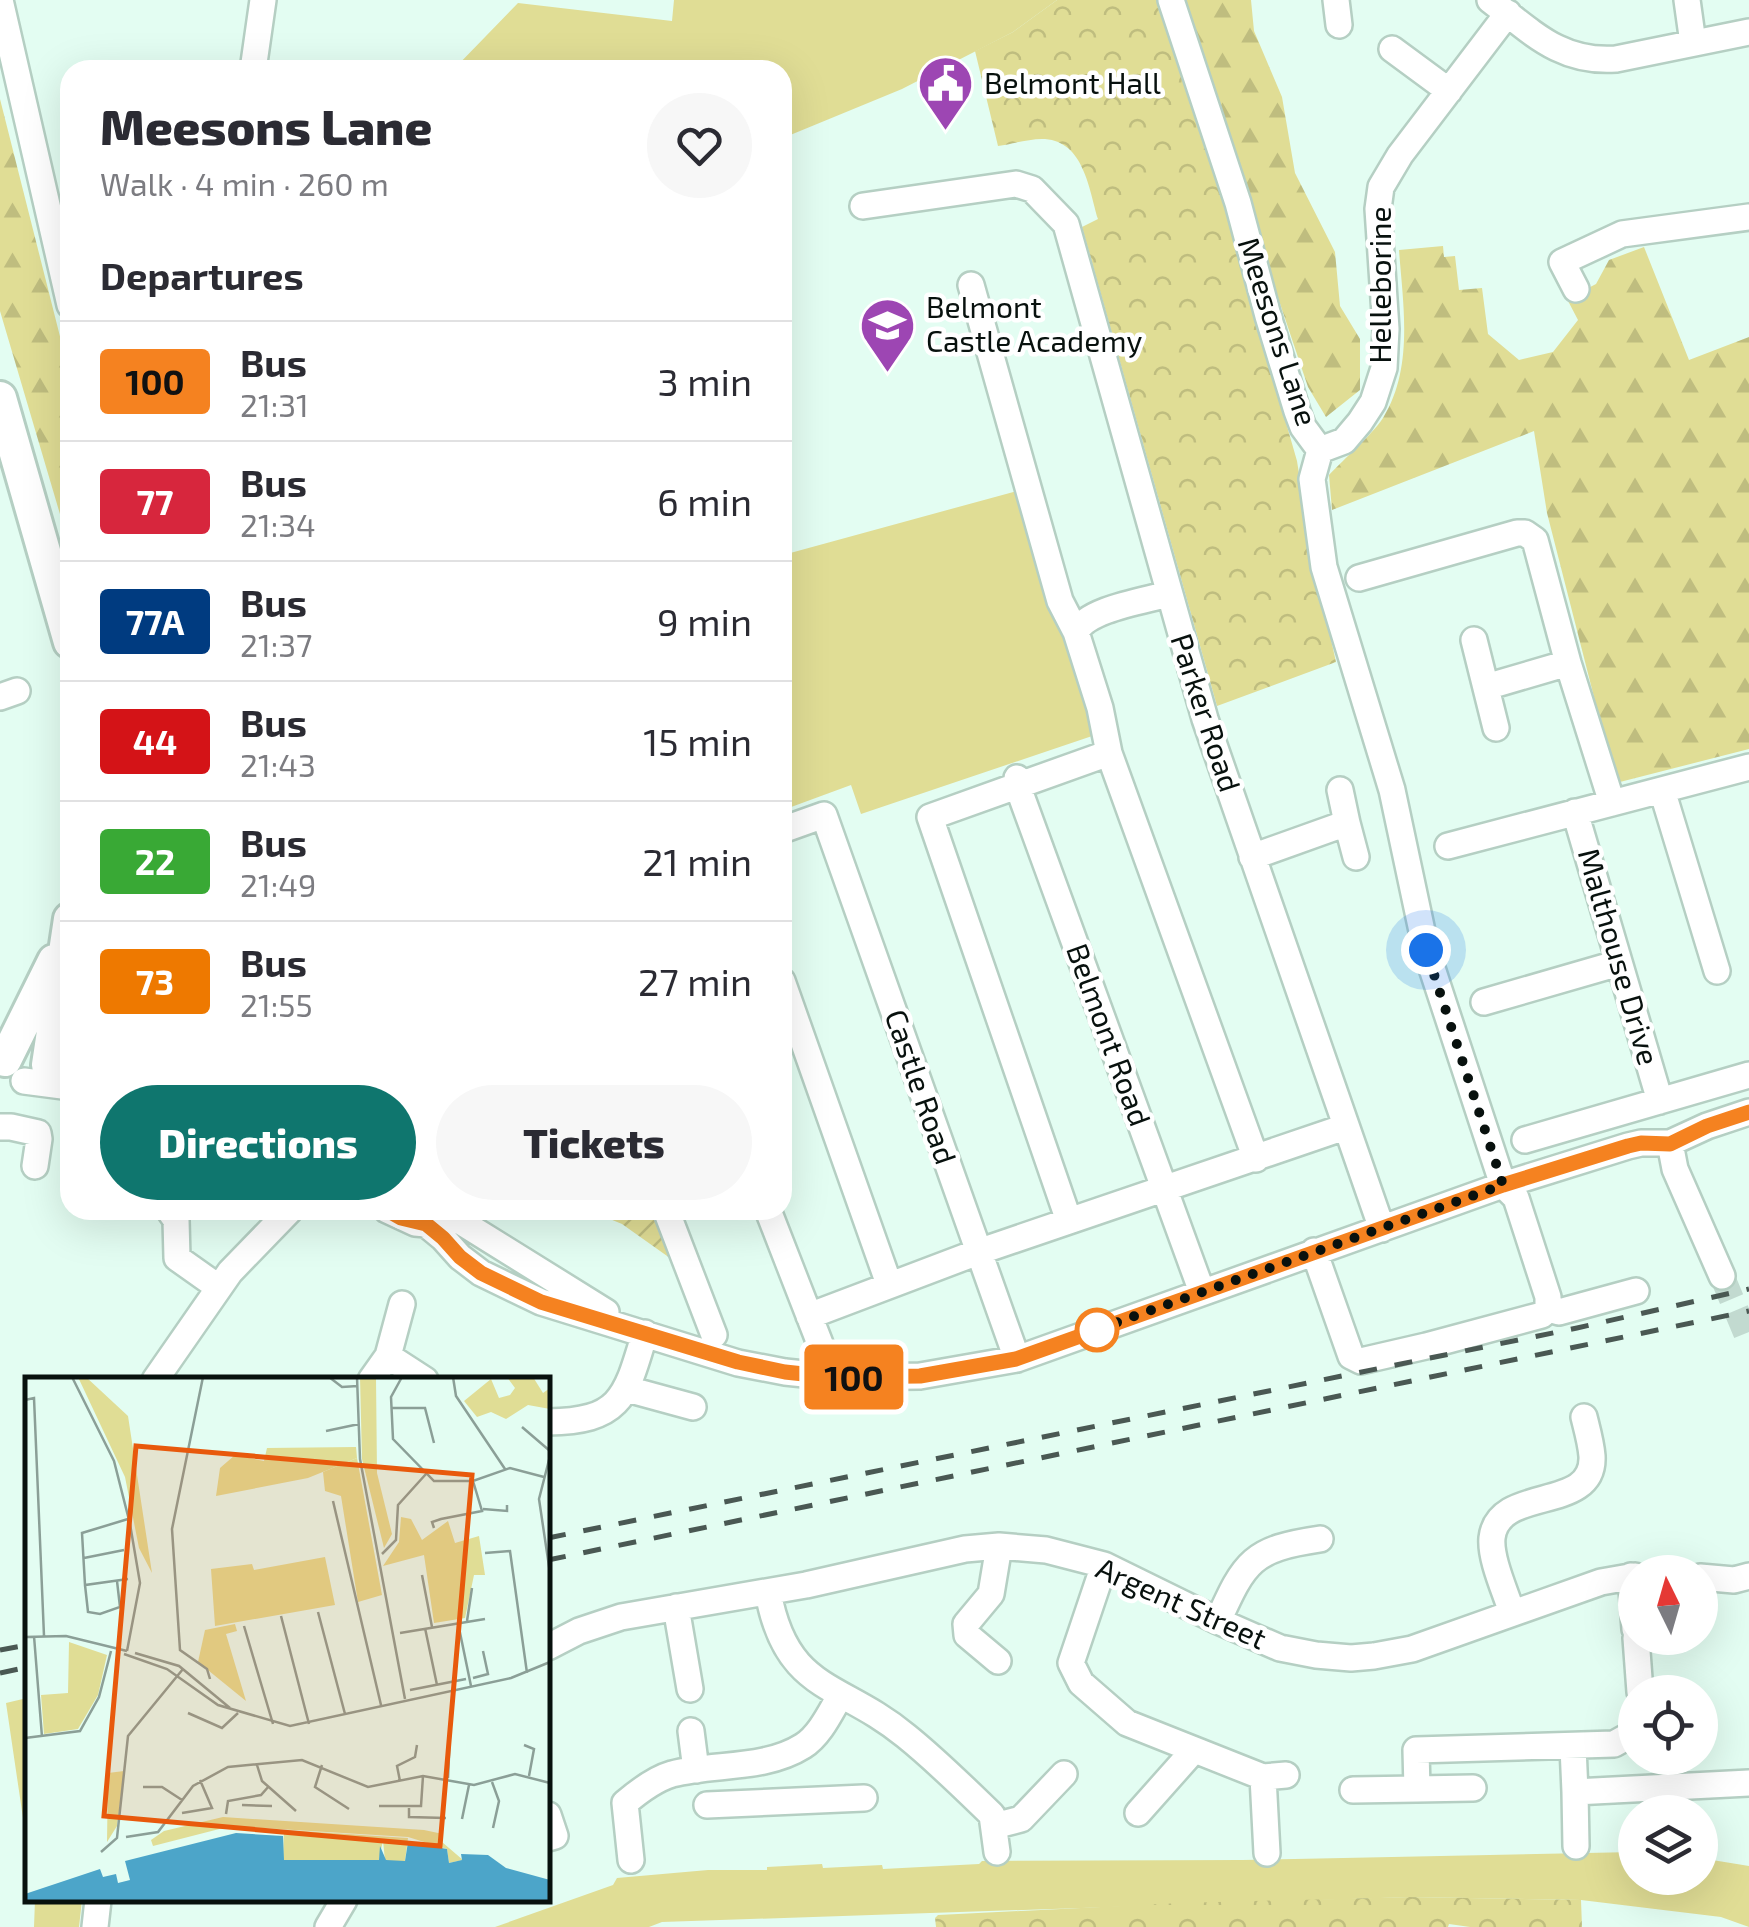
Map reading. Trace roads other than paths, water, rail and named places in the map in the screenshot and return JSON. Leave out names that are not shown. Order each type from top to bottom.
[{"type":"main road","points":[[0,398],[60,607]]},
{"type":"main road","points":[[27,1070],[60,955]]},
{"type":"street","points":[[0,0],[60,261]]},
{"type":"street","points":[[254,60],[263,0]]},
{"type":"street","name":"Meesons Lane","points":[[1171,0],[1238,203],[1296,411],[1320,450],[1312,479],[1324,567],[1392,790],[1426,950],[1503,1185],[1516,1198],[1548,1296],[1548,1309]]},
{"type":"street","points":[[1687,0],[1693,43]]},
{"type":"street","points":[[1499,7],[1552,46],[1571,56],[1594,60],[1749,32]]},
{"type":"street","name":"Helleborine","points":[[1320,450],[1344,441],[1372,402],[1384,368],[1386,330],[1378,198],[1382,187],[1449,91],[1499,7]]},
{"type":"street","points":[[1392,49],[1449,91]]},
{"type":"street","name":"Parker Road","points":[[863,206],[1006,184],[1024,186],[1066,224],[1205,719],[1382,1229]]},
{"type":"street","points":[[1576,289],[1562,262],[1622,234],[1749,216]]},
{"type":"street","points":[[971,285],[1060,602],[1076,632],[1100,708],[1109,753],[1256,1159]]},
{"type":"street","points":[[1360,578],[1516,532],[1535,540],[1612,803]]},
{"type":"street","points":[[1076,632],[1092,616],[1168,594]]},
{"type":"street","points":[[1474,640],[1496,728]]},
{"type":"street","points":[[1486,687],[1568,663]]},
{"type":"street","points":[[1070,1221],[930,817],[1017,782],[1109,753]]},
{"type":"street","name":"Malthouse Drive","points":[[1448,846],[1747,772]]},
{"type":"street","name":"Belmont Road","points":[[1017,782],[1202,1292]]},
{"type":"street","points":[[1340,790],[1356,857]]},
{"type":"street","points":[[1662,790],[1717,971]]},
{"type":"street","name":"Malthouse Drive","points":[[1576,812],[1660,1101]]},
{"type":"street","name":"Castle Road","points":[[792,826],[824,814],[1016,1359]]},
{"type":"street","points":[[1252,857],[1346,823]]},
{"type":"street","points":[[1484,1002],[1619,964]]},
{"type":"street","points":[[792,1009],[889,1284]]},
{"type":"street","points":[[1524,1140],[1749,1075]]},
{"type":"street","points":[[448,1220],[443,1238],[460,1257],[481,1273],[541,1302],[738,1362],[785,1372],[832,1377],[920,1376],[1016,1359],[1503,1185],[1628,1146],[1670,1144],[1749,1112]]},
{"type":"street","points":[[809,1316],[978,1252],[1345,1127]]},
{"type":"street","points":[[0,1128],[38,1133],[35,1166]]},
{"type":"street","points":[[1670,1144],[1676,1169],[1722,1276]]},
{"type":"street","points":[[176,1220],[177,1258],[224,1279]]},
{"type":"street","points":[[168,1376],[256,1220]]},
{"type":"street","points":[[224,1279],[280,1220]]},
{"type":"street","points":[[459,1220],[639,1331]]},
{"type":"street","points":[[670,1220],[714,1335]]},
{"type":"street","points":[[772,1220],[832,1377]]},
{"type":"street","points":[[1314,1252],[1351,1356],[1361,1361],[1542,1315],[1548,1309],[1559,1312],[1636,1291]]},
{"type":"street","points":[[402,1304],[381,1364],[418,1377]]},
{"type":"street","points":[[550,1422],[586,1418],[615,1405],[627,1389],[639,1331]]},
{"type":"street","points":[[627,1389],[693,1407]]},
{"type":"street","points":[[1512,1613],[1492,1535],[1505,1513],[1519,1505],[1565,1494],[1580,1483],[1590,1470],[1592,1457],[1584,1417]]},
{"type":"street","points":[[1218,1621],[1236,1582],[1258,1556],[1320,1539]]},
{"type":"street","points":[[998,1661],[967,1635],[966,1624],[991,1594],[999,1546]]},
{"type":"street","name":"Argent Street","points":[[550,1646],[579,1631],[621,1618],[768,1592],[966,1549],[999,1546],[1046,1550],[1104,1565],[1280,1648],[1350,1658],[1412,1649],[1618,1579]]},
{"type":"street","points":[[1104,1565],[1072,1663],[1081,1683],[1127,1724],[1275,1776],[1267,1852]]},
{"type":"street","points":[[1718,1579],[1749,1576]]},
{"type":"street","points":[[768,1592],[779,1637],[804,1672],[840,1696],[874,1711],[907,1736],[993,1820],[1027,1830],[1064,1774]]},
{"type":"street","points":[[676,1608],[690,1688]]},
{"type":"street","points":[[630,1860],[626,1802],[638,1792],[668,1775],[758,1761],[804,1746],[818,1732],[840,1696]]},
{"type":"street","points":[[692,1731],[696,1770]]},
{"type":"street","points":[[1417,1789],[1416,1750],[1574,1747],[1618,1742]]},
{"type":"street","points":[[1574,1747],[1576,1846]]},
{"type":"street","points":[[1138,1813],[1194,1750]]},
{"type":"street","points":[[788,1753],[792,1801]]},
{"type":"street","points":[[1575,1792],[1749,1784]]},
{"type":"street","points":[[1353,1790],[1473,1788]]},
{"type":"street","points":[[707,1805],[864,1798]]},
{"type":"street","points":[[993,1820],[996,1852]]},
{"type":"street","points":[[95,1927],[98,1902]]},
{"type":"street","points":[[328,1927],[343,1902]]},
{"type":"tunnel","points":[[1722,1276],[1749,1341]]},
{"type":"railway","points":[[550,1538],[1577,1328],[1749,1289]]},
{"type":"railway","points":[[550,1560],[1749,1311]]},
{"type":"railway","points":[[0,1650],[25,1646]]},
{"type":"railway","points":[[0,1673],[25,1668]]},
{"type":"place","name":"Belmont Hall","points":[[945,133]]},
{"type":"place","name":"Belmont Castle Academy","points":[[887,374]]}]
